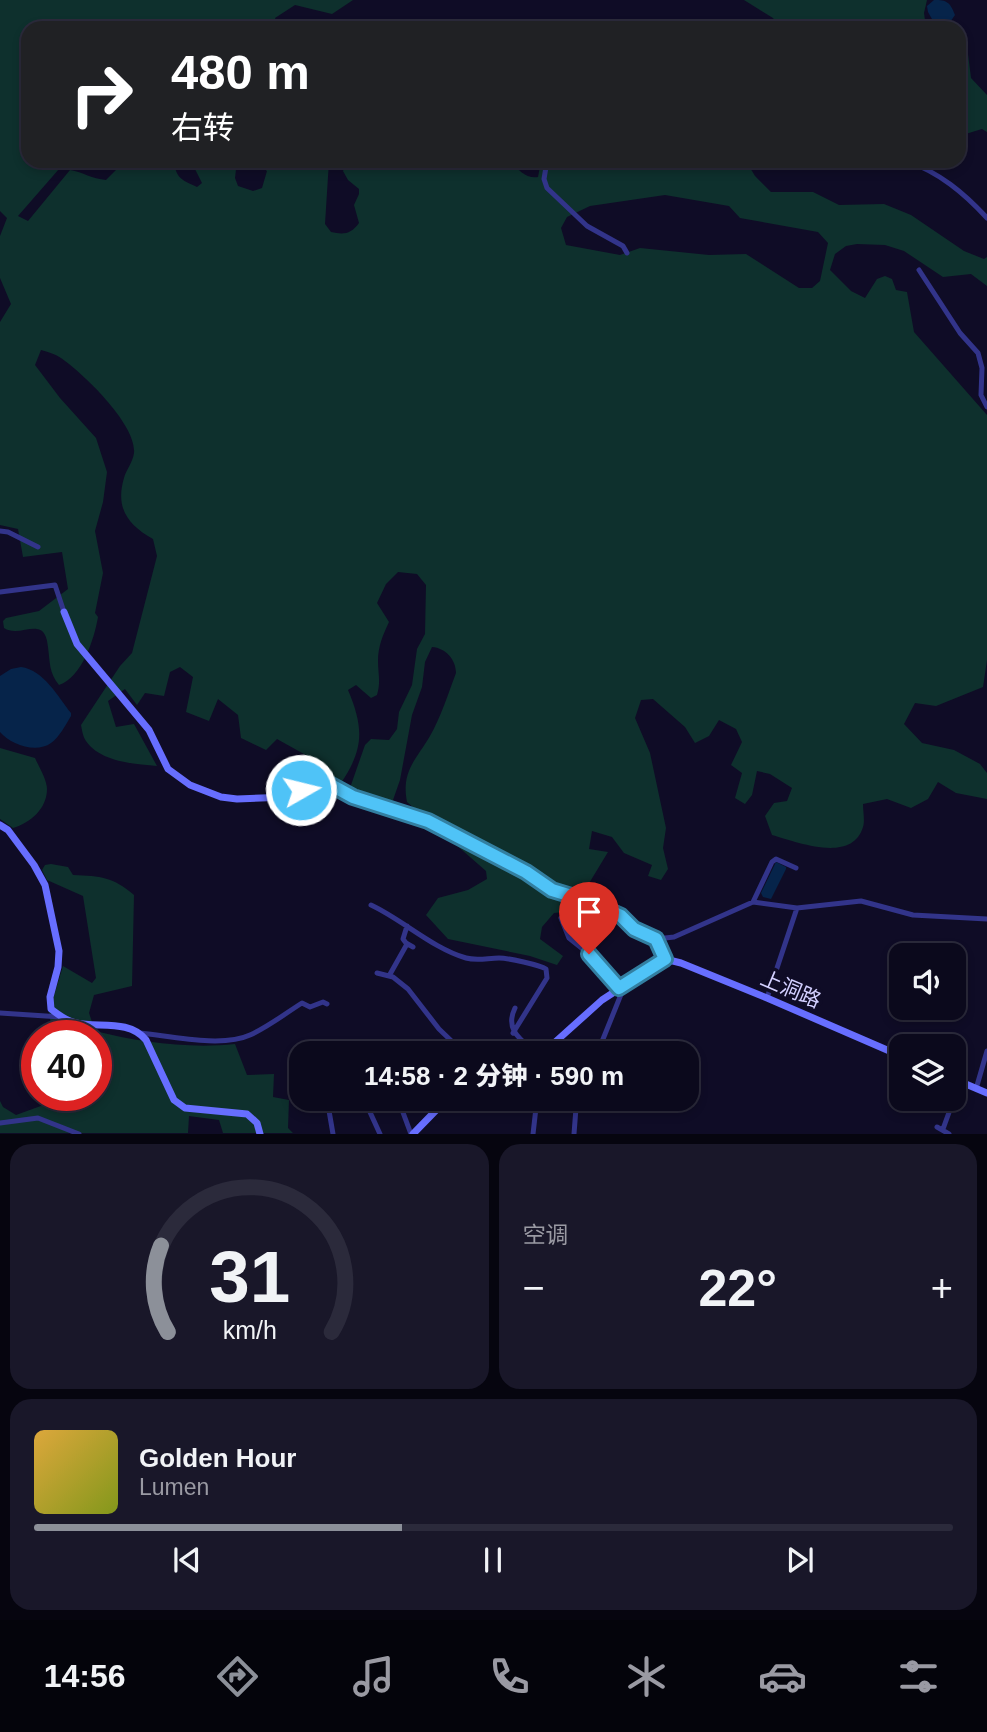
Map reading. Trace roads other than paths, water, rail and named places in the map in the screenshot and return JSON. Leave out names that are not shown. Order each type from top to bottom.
[{"type":"street","points":[[546,168],[544,179],[547,188],[587,226],[623,246],[627,253]]},
{"type":"street","points":[[924,168],[953,185],[987,218]]},
{"type":"street","points":[[919,270],[960,333],[978,353],[982,368],[981,395],[987,407]]},
{"type":"street","points":[[0,531],[8,532],[38,547]]},
{"type":"street","points":[[0,592],[55,585],[77,643],[149,730],[168,769],[190,785],[221,797],[289,797],[316,781],[331,785],[353,797],[428,821],[526,872],[552,890],[588,901],[621,916],[634,929],[656,939],[674,937],[753,902],[797,908],[861,901],[913,915],[987,919]]},
{"type":"street","points":[[0,825],[8,830],[45,884],[59,951],[58,967],[50,996],[51,1009],[61,1017],[75,1023],[125,1027],[140,1032],[208,1040],[236,1039],[249,1036],[302,1003],[310,1007],[323,1002],[327,1004]]},
{"type":"street","points":[[753,902],[772,862],[776,859],[796,868]]},
{"type":"street","points":[[371,905],[467,958],[506,959],[536,964],[546,969],[547,978],[513,1032]]},
{"type":"street","points":[[767,998],[797,908]]},
{"type":"street","points":[[561,918],[569,938],[622,986]]},
{"type":"street","points":[[389,976],[410,945],[403,939],[407,926]]},
{"type":"street","points":[[556,1041],[601,1000],[665,959],[656,939]]},
{"type":"street","name":"上洞路","points":[[665,959],[767,998],[889,1051]]},
{"type":"street","points":[[377,973],[389,976],[408,989],[451,1041]]},
{"type":"street","points":[[602,1041],[622,986]]},
{"type":"street","points":[[515,1008],[510,1023],[513,1032],[523,1041]]},
{"type":"street","points":[[0,1013],[61,1017]]},
{"type":"street","points":[[140,1032],[174,1100],[185,1108],[247,1114],[257,1123],[260,1133]]},
{"type":"street","points":[[976,1089],[987,1051]]},
{"type":"street","points":[[966,1084],[987,1093]]},
{"type":"street","points":[[329,1111],[333,1133]]},
{"type":"street","points":[[370,1111],[380,1133]]},
{"type":"street","points":[[403,1111],[412,1133],[435,1111]]},
{"type":"street","points":[[533,1133],[536,1111]]},
{"type":"street","points":[[574,1133],[576,1111]]},
{"type":"street","points":[[946,1111],[940,1128],[949,1133]]},
{"type":"street","points":[[0,1123],[38,1118],[79,1133]]},
{"type":"water","points":[[934,0],[942,1],[950,5],[955,15],[951,21],[933,21],[927,6]]},
{"type":"water","points":[[21,667],[44,679],[71,713],[54,741],[38,748],[24,746],[0,732],[0,676],[11,669]]},
{"type":"water","points":[[776,862],[786,869],[771,899],[763,897],[761,893]]}]
